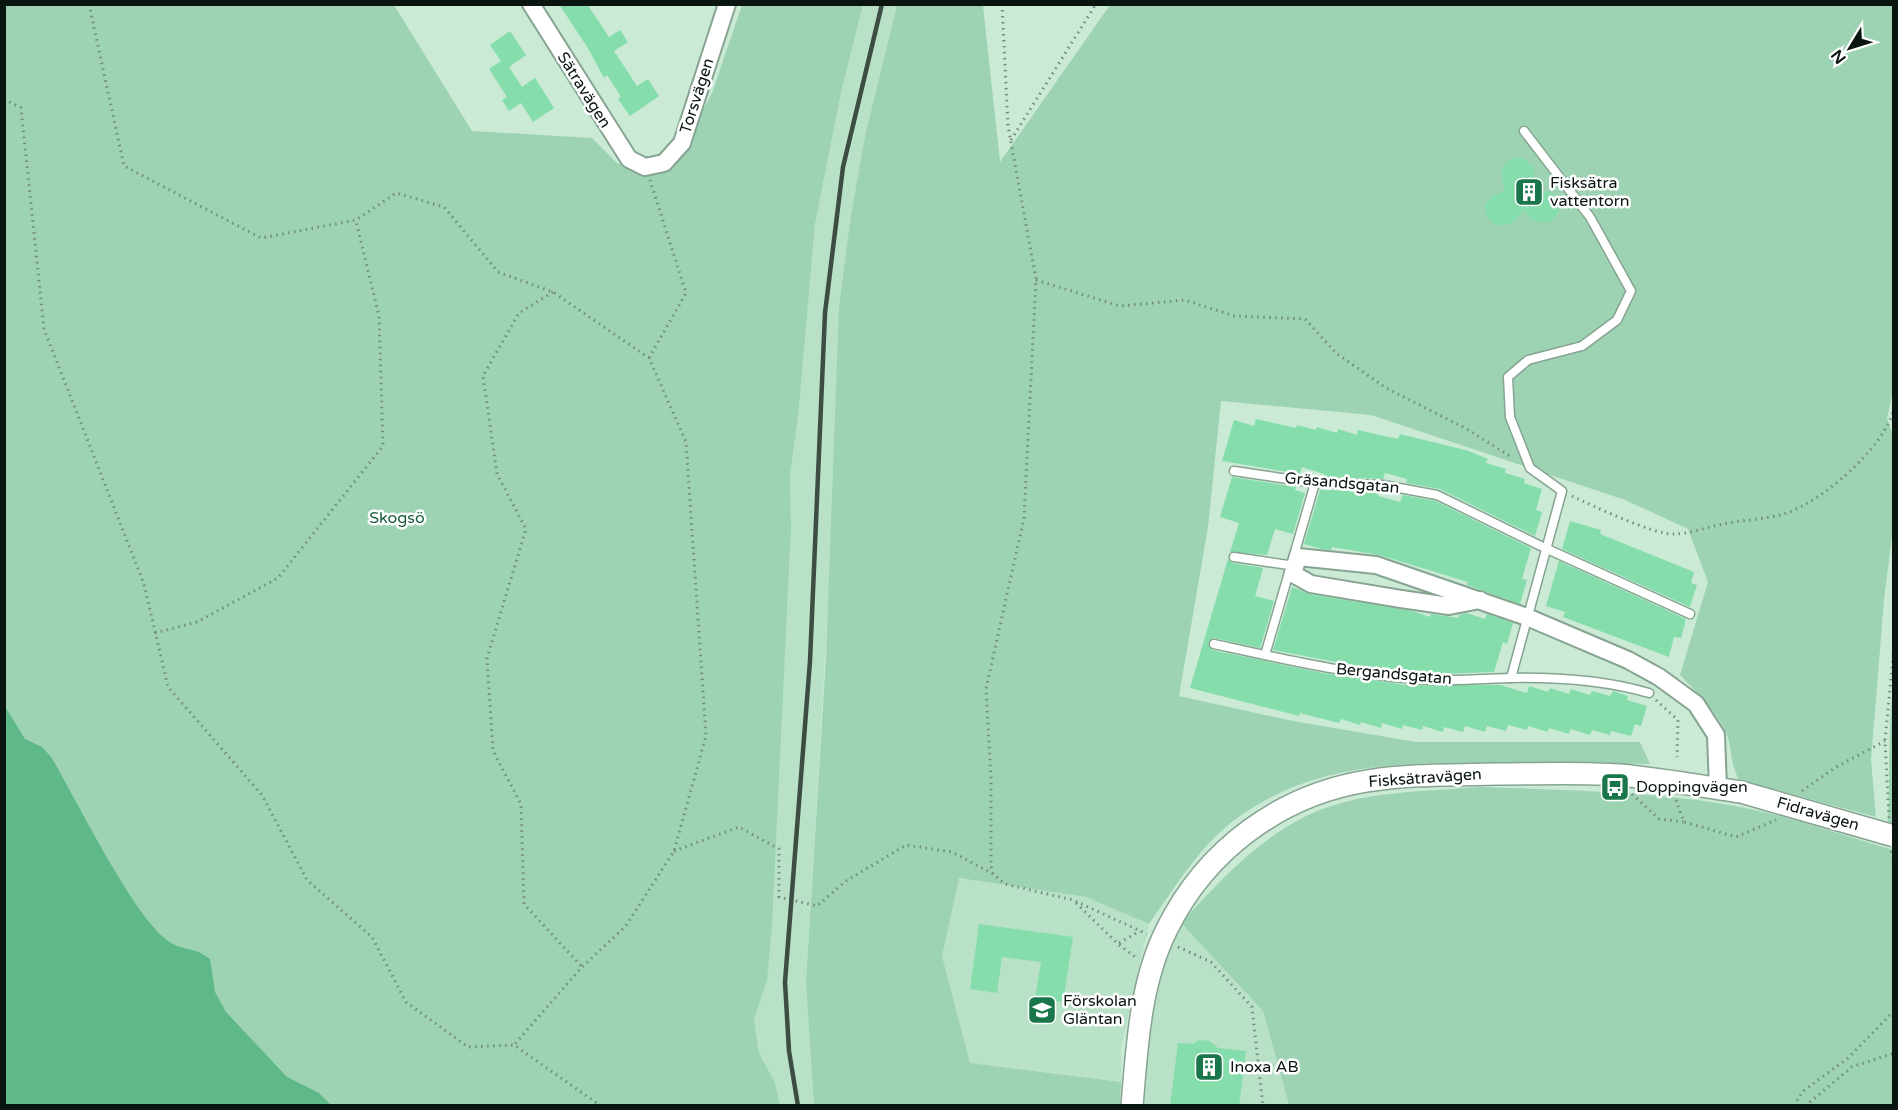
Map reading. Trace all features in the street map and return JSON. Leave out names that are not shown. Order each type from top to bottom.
[{"type":"street","name":"Sätravägen","points":[[531,4],[628,159],[645,167]]},
{"type":"street","name":"Torsvägen","points":[[645,167],[664,163],[682,143],[727,4]]},
{"type":"street","points":[[1480,600],[1449,606],[1311,584],[1293,574],[1293,566],[1298,557],[1376,565],[1480,600],[1527,617],[1628,660],[1659,677],[1696,704],[1716,735],[1718,788]]},
{"type":"street","name":"Fisksätravägen","points":[[1132,1106],[1136,1055],[1152,969],[1166,931],[1179,907],[1207,868],[1228,847],[1266,818],[1311,796],[1366,781],[1426,775],[1620,776],[1742,792]]},
{"type":"street","name":"Fidravägen","points":[[1742,792],[1891,834]]},
{"type":"lane","points":[[1511,678],[1545,548],[1561,504],[1562,491],[1530,468],[1510,417],[1508,377],[1528,360],[1582,346],[1617,320],[1631,291],[1590,217],[1524,130]]},
{"type":"lane","name":"Gräsandsgatan","points":[[1234,471],[1315,483],[1383,485],[1437,495],[1545,548],[1690,614]]},
{"type":"lane","points":[[1265,655],[1293,566],[1315,483]]},
{"type":"lane","points":[[1234,557],[1293,566]]},
{"type":"lane","name":"Bergandsgatan","points":[[1214,644],[1360,674],[1437,680],[1511,678],[1616,683],[1648,693]]},
{"type":"path","points":[[89,4],[124,166],[261,238],[356,220],[396,193],[444,207],[498,272],[553,292],[649,358],[686,442],[706,736],[674,851],[625,927],[582,967],[514,1045]]},
{"type":"path","points":[[993,874],[986,689],[1024,518],[1036,279],[1011,140],[1002,4]]},
{"type":"path","points":[[1011,140],[1096,4]]},
{"type":"path","points":[[4,99],[21,108],[44,329],[144,584],[168,687],[262,795],[307,880],[372,937],[406,1002],[468,1047],[514,1045],[601,1106]]},
{"type":"path","points":[[645,167],[686,293],[649,358]]},
{"type":"path","points":[[155,633],[197,622],[278,578],[382,446],[379,316],[356,220]]},
{"type":"path","points":[[1036,279],[1120,306],[1185,300],[1234,316],[1305,319],[1336,353],[1386,388],[1465,429],[1530,468]]},
{"type":"path","points":[[553,292],[519,314],[483,376],[497,474],[526,529],[487,658],[492,751],[521,804],[524,904],[582,967]]},
{"type":"path","points":[[1562,491],[1605,512],[1672,535],[1773,516],[1794,510],[1834,485],[1881,435],[1890,423],[1893,408]]},
{"type":"path","points":[[1893,647],[1885,741],[1893,861]]},
{"type":"path","points":[[1648,693],[1678,720],[1677,757]]},
{"type":"path","points":[[1798,794],[1836,767],[1885,741]]},
{"type":"path","points":[[1625,788],[1659,819],[1683,822],[1736,837],[1776,820],[1781,812]]},
{"type":"path","points":[[1676,798],[1683,822]]},
{"type":"path","points":[[674,851],[739,827],[779,849],[779,897],[817,906],[846,881],[906,845],[952,852],[993,874],[1005,885],[1073,900],[1149,934]]},
{"type":"path","points":[[1073,900],[1118,944],[1152,969]]},
{"type":"path","points":[[1118,944],[1140,931]]},
{"type":"path","points":[[1174,945],[1211,962],[1252,1007],[1263,1106]]},
{"type":"path","points":[[1794,1106],[1802,1092],[1848,1058],[1893,1011]]},
{"type":"path","points":[[1805,1106],[1852,1067],[1893,1053]]},
{"type":"shaded area","points":[[863,5],[897,5],[865,136],[851,215],[806,982],[814,1105],[780,1105],[775,1082],[759,1053],[754,1019],[767,981],[772,927],[791,529],[790,474],[798,418],[815,224],[842,88]]},
{"type":"shaded area","points":[[4,705],[25,739],[42,747],[51,757],[142,913],[158,932],[173,944],[210,959],[215,992],[226,1012],[287,1077],[319,1093],[331,1105],[5,1105]]},
{"type":"shaded area","name":"Förskolan Gläntan","points":[[958,878],[1086,897],[1149,924],[1121,1048],[1121,1082],[970,1063],[942,956]]},
{"type":"shaded area","points":[[1181,923],[1263,1011],[1289,1105],[1142,1106],[1156,986]]},
{"type":"green space","name":"Skogsö","points":[[5,5],[394,5],[472,131],[592,138],[617,163],[645,175],[673,165],[712,93],[742,5],[863,5],[842,88],[815,224],[798,418],[790,474],[791,529],[772,927],[767,981],[754,1019],[759,1053],[775,1082],[780,1105],[5,1106]]},
{"type":"green space","points":[[897,5],[983,5],[1000,162],[1110,5],[1893,5],[1894,387],[1887,418],[1893,435],[1894,520],[1884,600],[1871,760],[1876,817],[1739,780],[1723,726],[1706,703],[1680,675],[1708,582],[1688,529],[1625,500],[1371,415],[1221,401],[1208,527],[1179,696],[1293,721],[1416,742],[1640,742],[1650,764],[1431,763],[1365,768],[1301,784],[1270,798],[1226,827],[1201,852],[1149,924],[1086,897],[959,878],[942,956],[970,1063],[1121,1082],[1120,1105],[814,1106],[806,982],[826,658],[839,308],[851,215],[865,136]]},
{"type":"green space","points":[[1893,685],[1893,824],[1888,822]]},
{"type":"green space","points":[[1478,787],[1573,790],[1699,800],[1792,819],[1893,850],[1893,1105],[1289,1105],[1263,1011],[1181,923],[1253,851],[1294,822],[1317,811],[1374,796]]},
{"type":"building","points":[[559,4],[587,4],[609,37],[620,30],[628,42],[614,51],[637,86],[648,79],[659,96],[630,116],[618,99],[621,97],[607,75],[604,78]]},
{"type":"building","points":[[510,31],[526,55],[509,67],[522,87],[535,78],[554,108],[533,122],[521,103],[509,111],[502,100],[507,97],[489,69],[501,61],[490,45]]},
{"type":"building","name":"Fisksätra vattentorn","points":[[1522,157],[1534,168],[1532,188],[1553,193],[1559,203],[1558,213],[1551,221],[1541,223],[1531,219],[1524,210],[1512,223],[1497,226],[1485,215],[1486,203],[1494,195],[1505,191],[1501,174],[1504,165],[1512,158]]},
{"type":"building","points":[[1256,419],[1296,428],[1297,425],[1316,430],[1317,427],[1337,433],[1338,429],[1357,435],[1358,430],[1398,439],[1400,434],[1469,451],[1488,459],[1486,463],[1506,469],[1505,473],[1525,479],[1524,483],[1542,489],[1536,510],[1542,512],[1535,536],[1440,489],[1406,483],[1407,479],[1385,473],[1383,479],[1323,477],[1324,474],[1302,467],[1300,474],[1222,461],[1234,420],[1254,426]]},
{"type":"building","points":[[1232,477],[1296,487],[1295,490],[1305,493],[1293,534],[1275,529],[1267,555],[1230,552],[1239,523],[1220,517]]},
{"type":"building","points":[[1320,490],[1379,491],[1378,496],[1400,502],[1403,495],[1435,501],[1531,548],[1522,579],[1527,580],[1520,604],[1467,585],[1468,582],[1379,555],[1332,547],[1331,550],[1322,549],[1304,544]]},
{"type":"building","points":[[1570,521],[1601,530],[1600,534],[1694,572],[1691,583],[1697,585],[1690,607],[1562,549]]},
{"type":"building","points":[[1228,559],[1233,563],[1263,568],[1255,596],[1274,601],[1260,648],[1213,638],[1208,643],[1212,650],[1322,673],[1406,685],[1500,685],[1527,693],[1529,686],[1548,692],[1550,688],[1569,694],[1571,689],[1590,695],[1592,691],[1610,696],[1613,691],[1628,696],[1627,700],[1647,706],[1641,726],[1635,724],[1631,736],[1611,731],[1610,735],[1592,730],[1590,735],[1570,729],[1569,734],[1549,728],[1548,732],[1528,726],[1527,730],[1508,725],[1506,731],[1487,726],[1485,732],[1465,726],[1463,732],[1444,727],[1443,732],[1423,726],[1422,730],[1403,725],[1402,729],[1382,723],[1381,728],[1341,719],[1339,723],[1300,713],[1299,716],[1190,688]]},
{"type":"building","points":[[1559,561],[1686,619],[1681,638],[1674,637],[1669,657],[1563,617],[1565,612],[1546,606]]},
{"type":"building","points":[[1292,587],[1309,594],[1412,611],[1430,617],[1431,614],[1458,618],[1459,615],[1466,613],[1485,619],[1487,614],[1513,623],[1507,644],[1503,642],[1494,672],[1435,674],[1352,665],[1273,650]]},
{"type":"building","points":[[979,924],[1073,937],[1063,1002],[1035,998],[1041,962],[1002,957],[997,993],[970,989]]},
{"type":"building","name":"Inoxa AB","points":[[1200,1040],[1210,1041],[1218,1048],[1246,1051],[1239,1106],[1170,1106],[1178,1043],[1192,1044]]},
{"type":"railway","points":[[798,1106],[789,1051],[785,982],[810,661],[825,313],[843,167],[882,4]]},
{"type":"place","name":"Fisksätra vattentorn","points":[[1529,192]]},
{"type":"place","name":"Doppingvägen","points":[[1615,787]]},
{"type":"place","name":"Förskolan Gläntan","points":[[1042,1010]]},
{"type":"place","name":"Inoxa AB","points":[[1209,1067]]}]
